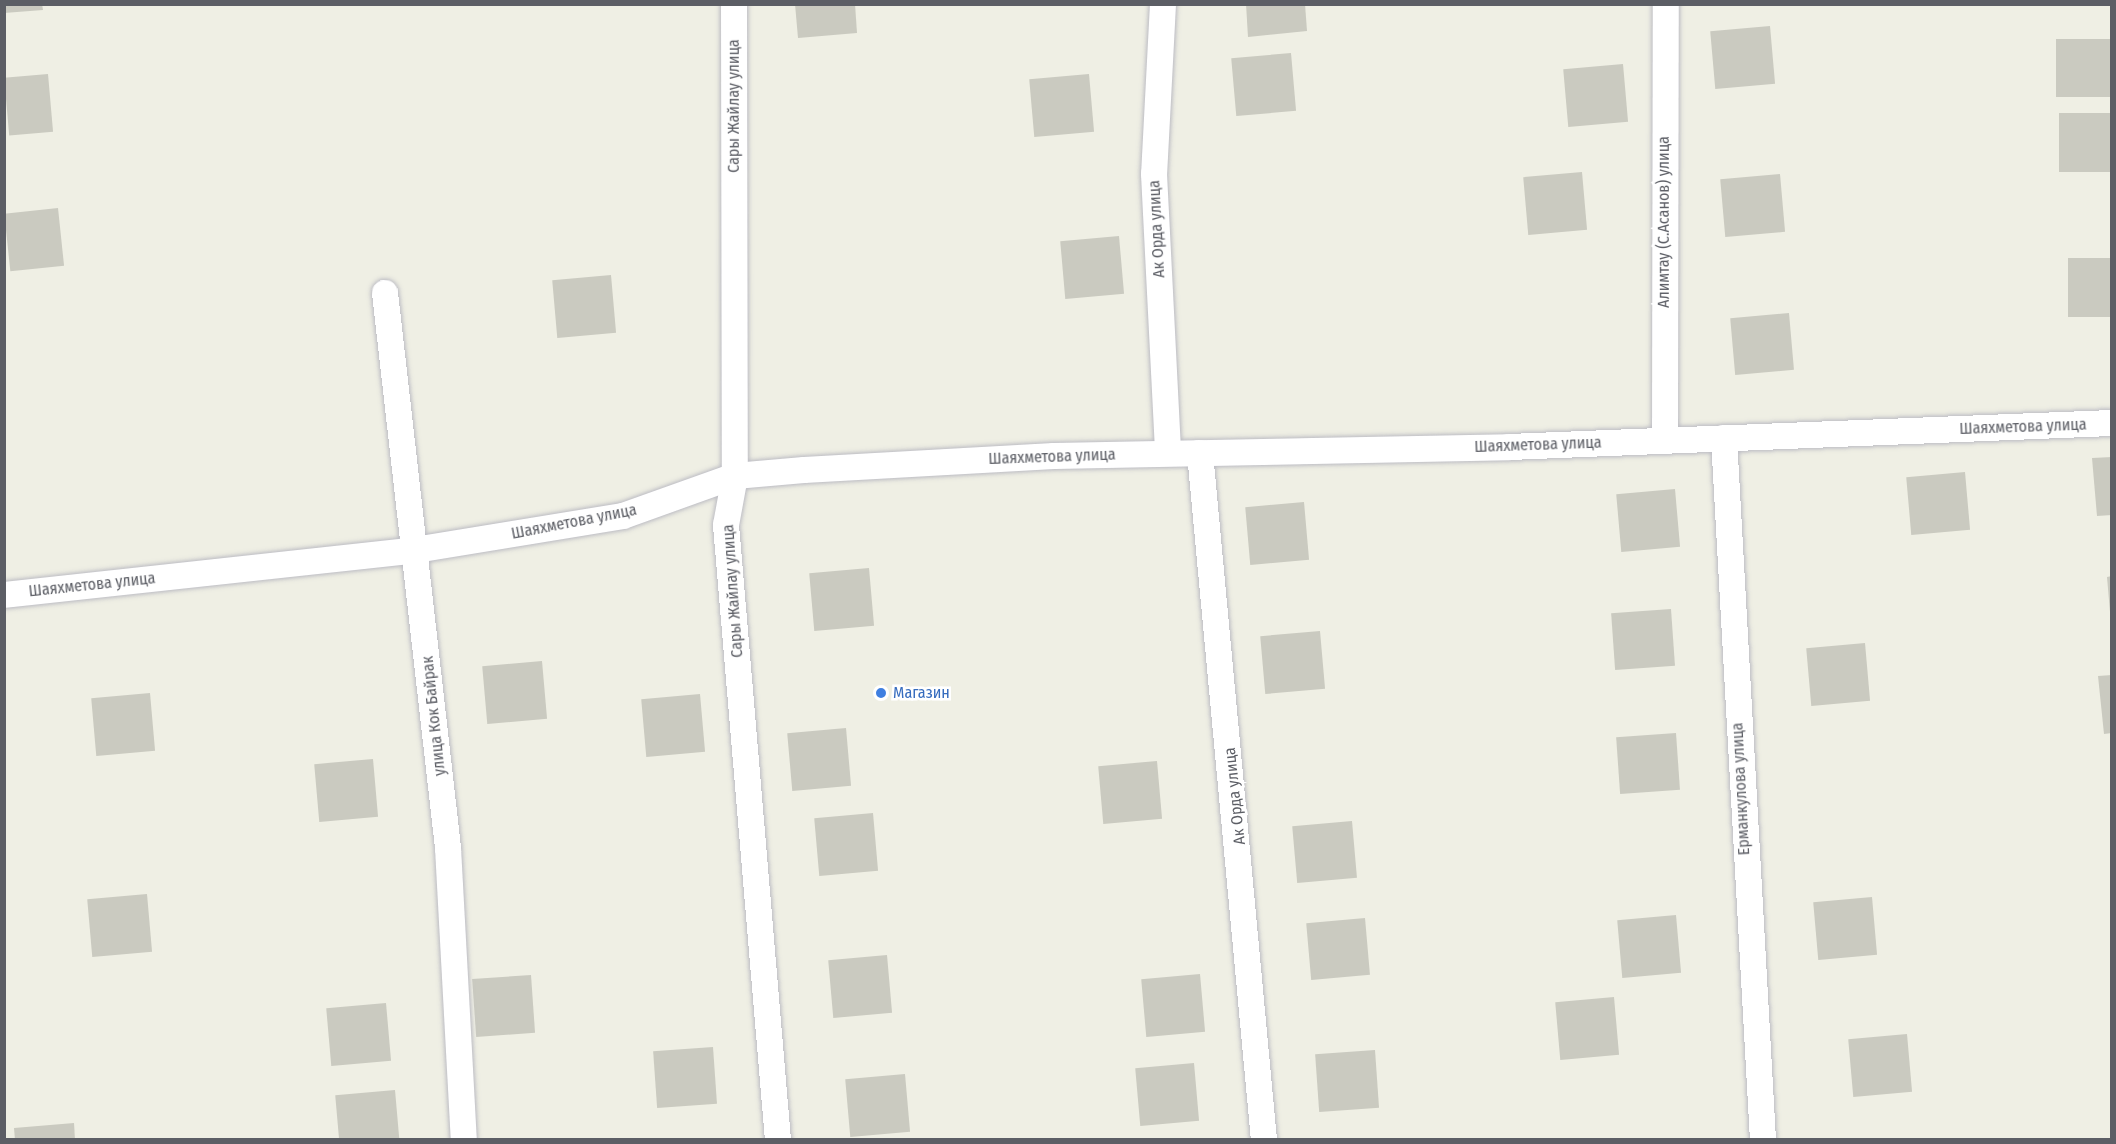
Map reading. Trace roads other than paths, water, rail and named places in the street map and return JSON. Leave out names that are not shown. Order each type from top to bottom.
[{"type":"street","name":"Сары Жайлау улица","points":[[734,4],[735,476],[726,525],[778,1140]]},
{"type":"street","name":"Ак Орда улица","points":[[1163,4],[1154,174],[1168,453]]},
{"type":"street","name":"Алимтау (С.Асанов) улица","points":[[1665,438],[1666,4]]},
{"type":"street","name":"улица Кок Байрак","points":[[385,293],[416,550],[448,848],[464,1140]]},
{"type":"street","name":"Шаяхметова улица","points":[[4,595],[416,550],[622,516],[735,476],[1168,453],[1724,438],[2112,423]]},
{"type":"street","name":"Ерманкулова улица","points":[[1724,438],[1763,1140]]},
{"type":"street","name":"Ак Орда улица","points":[[1200,453],[1264,1140]]},
{"type":"place","name":"Магазин","points":[[881,693]]}]
